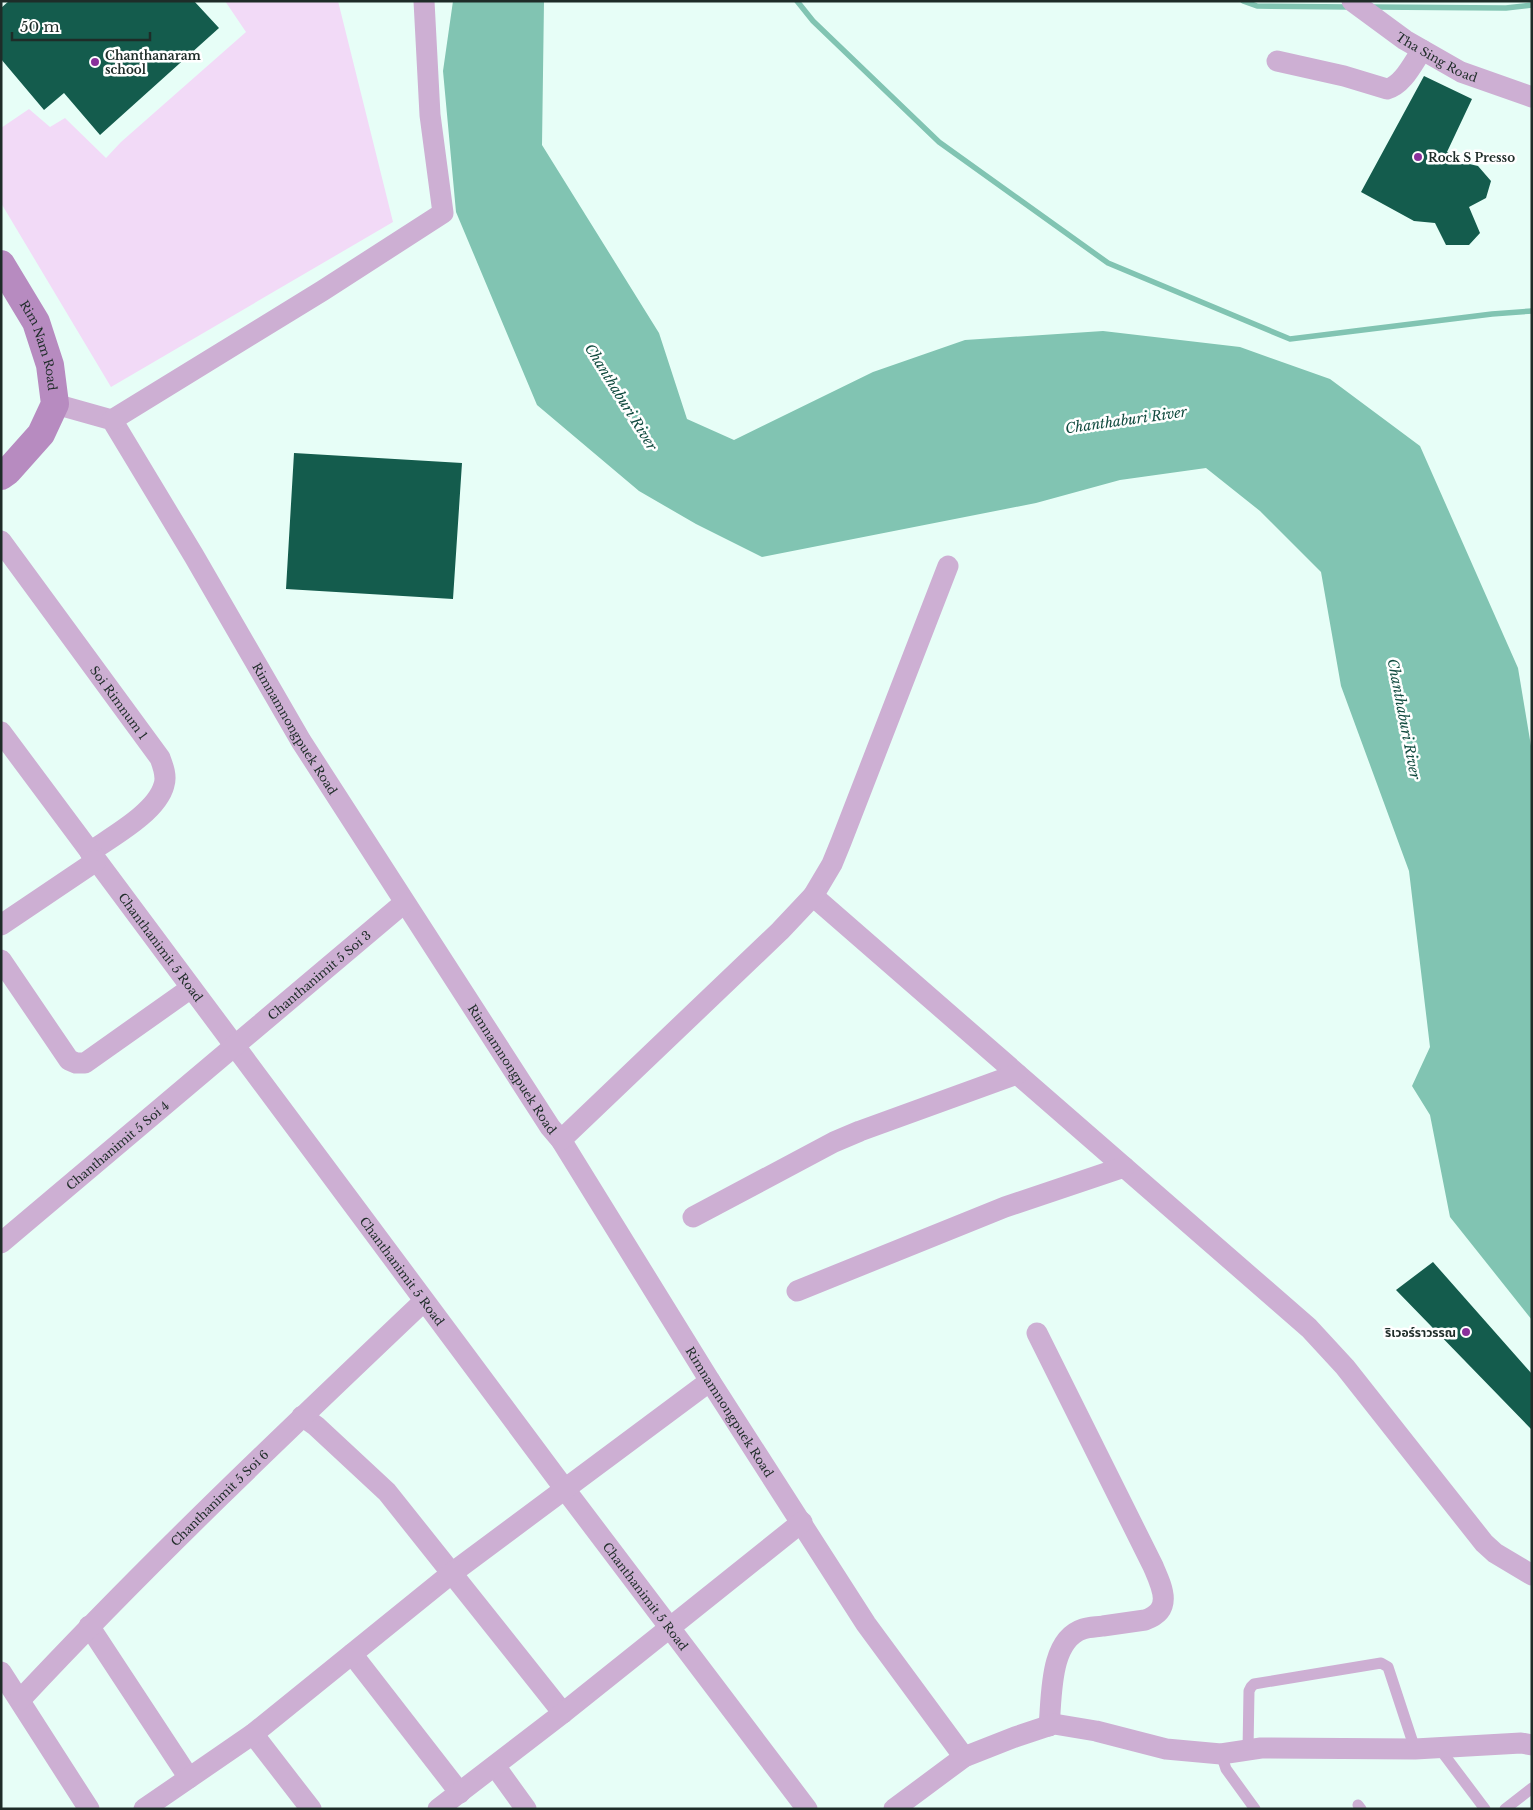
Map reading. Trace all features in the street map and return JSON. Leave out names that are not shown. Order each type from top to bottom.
[{"type":"main road","name":"Rim Nam Road","points":[[1,264],[36,322],[50,365],[55,404],[41,434],[1,476]]},
{"type":"street","points":[[55,404],[112,420],[322,291],[443,213],[430,115],[424,1]]},
{"type":"street","name":"Tha Sing Road","points":[[1352,1],[1414,45],[1461,72],[1532,97]]},
{"type":"street","points":[[1277,61],[1344,76],[1387,89],[1393,88],[1398,83],[1414,45]]},
{"type":"street","name":"Rimnamnongpuek Road","points":[[112,420],[194,556],[301,741],[404,903],[550,1127],[562,1140],[710,1381],[866,1624],[964,1758]]},
{"type":"street","name":"Soi Rimnum 1","points":[[1,541],[160,758],[164,769],[165,783],[159,796],[148,810],[93,856],[1,925]]},
{"type":"street","points":[[562,1140],[780,930],[812,896],[832,864],[948,566]]},
{"type":"street","name":"Chanthanimit 5 Road","points":[[1,732],[424,1301],[807,1809]]},
{"type":"street","points":[[812,896],[1309,1328],[1345,1368],[1484,1543],[1495,1553],[1532,1575]]},
{"type":"street","name":"Chanthanimit 5 Soi 3","points":[[234,1046],[404,903]]},
{"type":"street","points":[[1,960],[69,1060],[76,1063],[85,1062],[191,988]]},
{"type":"street","name":"Chanthanimit 5 Soi 4","points":[[1,1243],[234,1046]]},
{"type":"street","points":[[693,1217],[834,1142],[1017,1074]]},
{"type":"street","points":[[797,1290],[1004,1207],[1124,1167]]},
{"type":"street","name":"Chanthanimit 5 Soi 6","points":[[20,1700],[89,1626],[302,1416],[424,1301]]},
{"type":"street","points":[[1036,1333],[1153,1566],[1164,1598],[1163,1606],[1159,1613],[1152,1618],[1083,1629],[1074,1634],[1065,1643],[1059,1653],[1055,1667],[1049,1726]]},
{"type":"street","points":[[144,1809],[253,1734],[452,1573],[710,1381]]},
{"type":"street","points":[[302,1416],[316,1426],[387,1492],[563,1713]]},
{"type":"street","points":[[438,1809],[670,1629],[802,1522]]},
{"type":"street","points":[[89,1626],[189,1778]]},
{"type":"street","points":[[352,1654],[460,1793]]},
{"type":"street","points":[[1,1672],[89,1809]]},
{"type":"street","points":[[894,1809],[964,1758],[1015,1737],[1054,1724],[1096,1731],[1166,1749],[1221,1754],[1261,1748],[1415,1749],[1521,1743],[1532,1745]]},
{"type":"street","points":[[253,1734],[310,1809]]},
{"type":"street","points":[[495,1766],[526,1809]]},
{"type":"lane","points":[[1248,1750],[1249,1692],[1254,1684],[1381,1663],[1388,1666],[1415,1749]]},
{"type":"lane","points":[[1438,1748],[1485,1809]]},
{"type":"lane","points":[[1221,1754],[1226,1769],[1255,1809]]},
{"type":"lane","points":[[1505,1809],[1532,1788]]},
{"type":"shaded area","points":[[225,1],[338,1],[393,222],[111,387],[1,203],[1,128],[29,109],[50,127],[65,118],[106,158],[121,142],[246,32]]},
{"type":"water","name":"Chanthaburi River","points":[[453,1],[544,1],[542,145],[659,333],[687,419],[734,440],[873,372],[965,340],[1103,331],[1240,347],[1330,379],[1420,446],[1518,668],[1532,752],[1532,1320],[1450,1217],[1430,1115],[1412,1086],[1430,1047],[1409,871],[1341,686],[1321,572],[1260,511],[1206,468],[1120,480],[1036,503],[762,557],[696,524],[639,491],[537,405],[456,212],[443,71]]},
{"type":"building","name":"Chanthanaram school","points":[[9,1],[194,1],[219,28],[100,135],[64,93],[44,110],[1,59],[1,8]]},
{"type":"building","name":"Rock S Presso","points":[[1424,76],[1472,99],[1447,152],[1465,163],[1478,166],[1491,181],[1486,198],[1469,207],[1480,233],[1469,245],[1446,245],[1435,223],[1414,221],[1361,192]]},
{"type":"building","points":[[294,453],[462,463],[453,599],[286,589]]},
{"type":"building","name":"ริเวอร์ราวรรณ","points":[[1433,1262],[1532,1374],[1532,1430],[1396,1290]]},
{"type":"waterway","points":[[797,1],[813,21],[939,142],[1108,263],[1290,339],[1492,314],[1532,311]]},
{"type":"waterway","points":[[1243,1],[1257,6],[1350,7]]},
{"type":"waterway","points":[[1372,7],[1506,8],[1532,5]]},
{"type":"place","name":"Chanthanaram school","points":[[95,62]]},
{"type":"place","name":"Rock S Presso","points":[[1418,157]]},
{"type":"place","name":"ริเวอร์ราวรรณ","points":[[1466,1332]]}]
